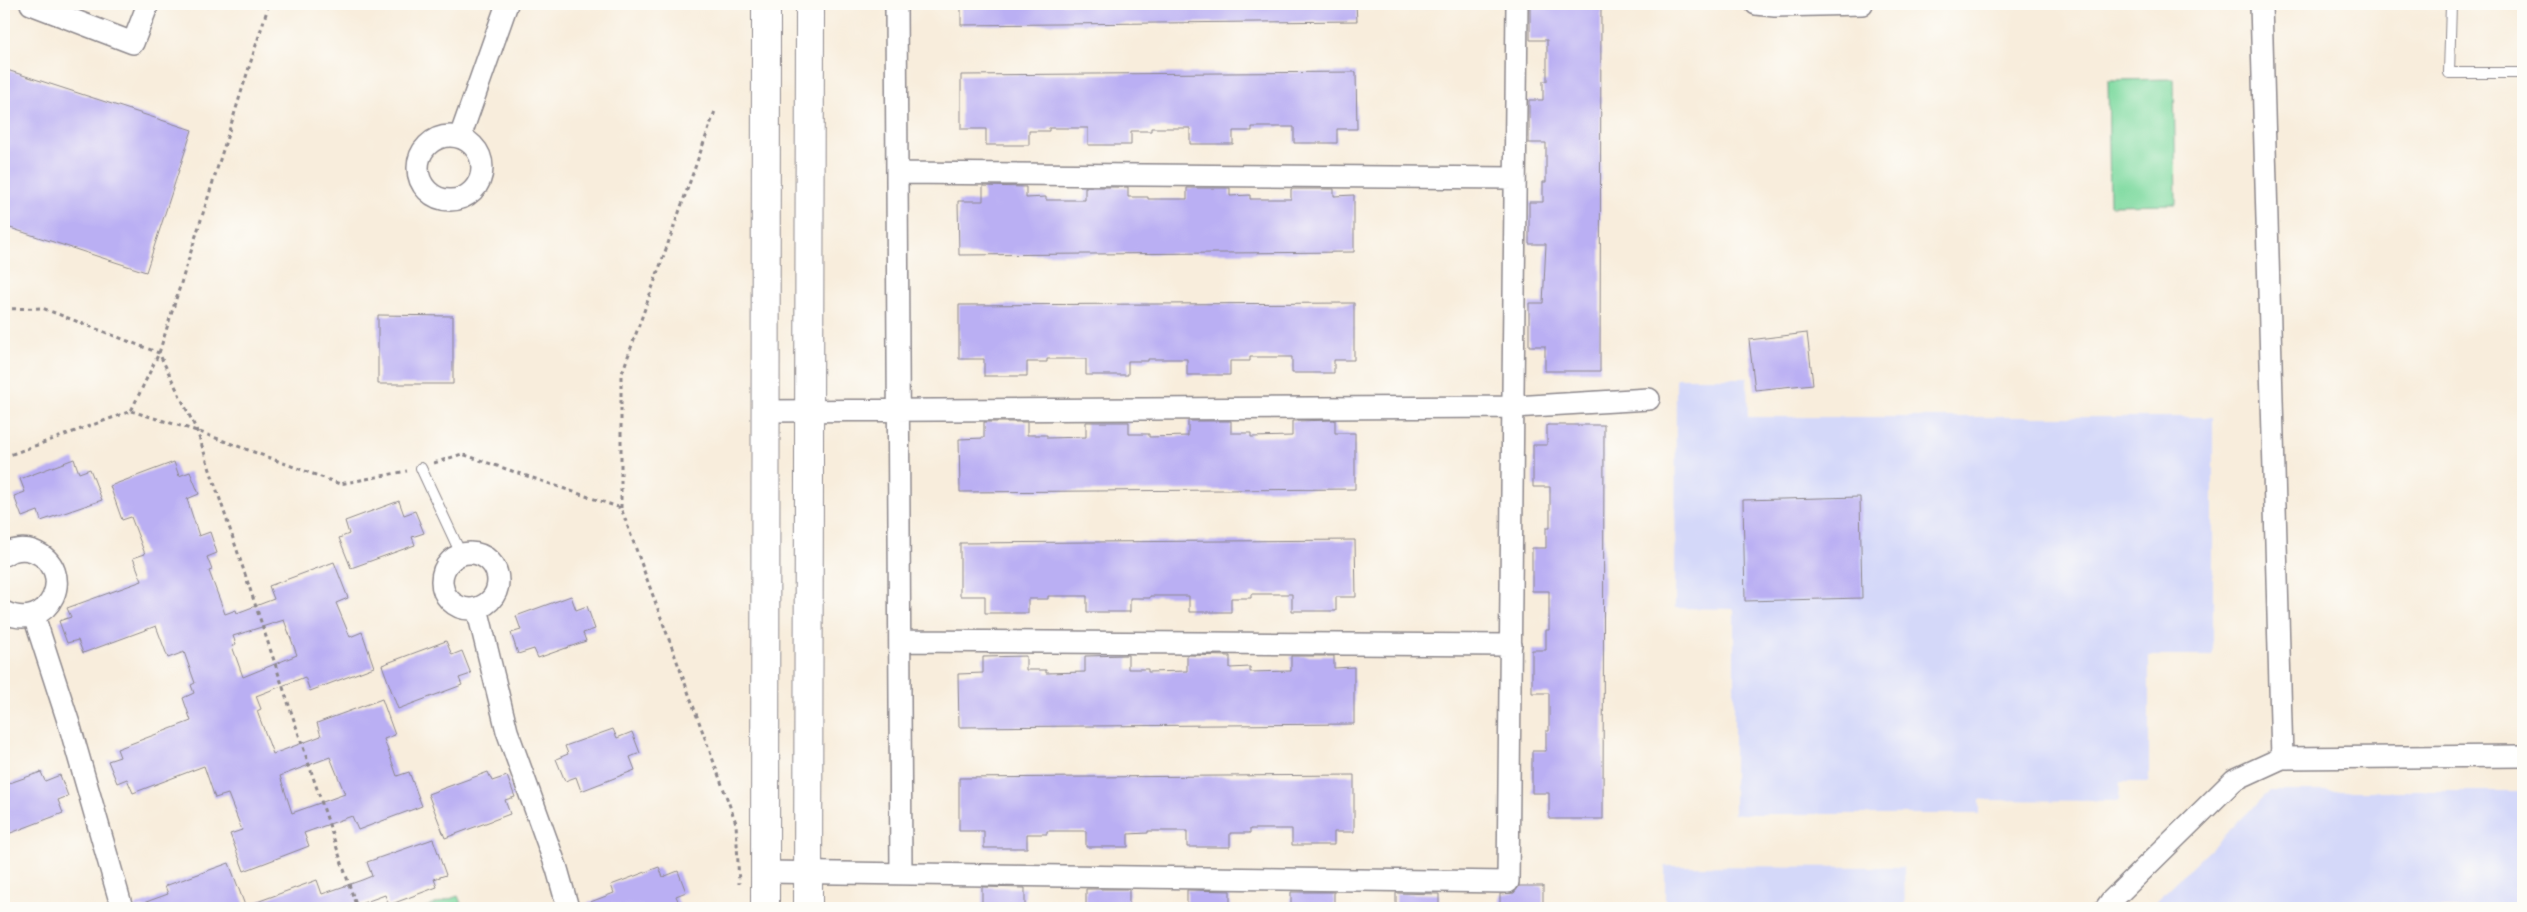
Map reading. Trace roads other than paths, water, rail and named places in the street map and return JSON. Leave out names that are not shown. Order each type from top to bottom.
[{"type":"street","points":[[31,4],[133,43],[148,4]]},
{"type":"street","points":[[460,137],[507,4]]},
{"type":"street","points":[[765,908],[766,4]]},
{"type":"street","points":[[808,908],[810,4]]},
{"type":"street","points":[[896,4],[901,874]]},
{"type":"street","points":[[765,872],[1508,882],[1517,4]]},
{"type":"street","points":[[1756,4],[1862,4]]},
{"type":"street","points":[[2261,4],[2282,758]]},
{"type":"street","points":[[897,173],[1515,178]]},
{"type":"street","points":[[766,411],[1513,407],[1649,399]]},
{"type":"street","points":[[4,555],[17,549],[29,550],[40,554],[49,561],[55,572],[57,583],[55,594],[43,611],[34,616],[23,618],[4,612]]},
{"type":"street","points":[[460,554],[480,554],[495,566],[498,584],[492,599],[477,608],[460,608],[453,604],[443,590],[441,581],[446,564],[460,554]]},
{"type":"street","points":[[477,608],[507,731],[557,870],[568,908]]},
{"type":"street","points":[[34,616],[70,727],[122,908]]},
{"type":"street","points":[[900,641],[1511,645]]},
{"type":"street","points":[[2106,908],[2234,780],[2282,758],[2523,756]]},
{"type":"lane","points":[[2451,4],[2449,73],[2523,73]]},
{"type":"lane","points":[[421,468],[460,554]]}]
